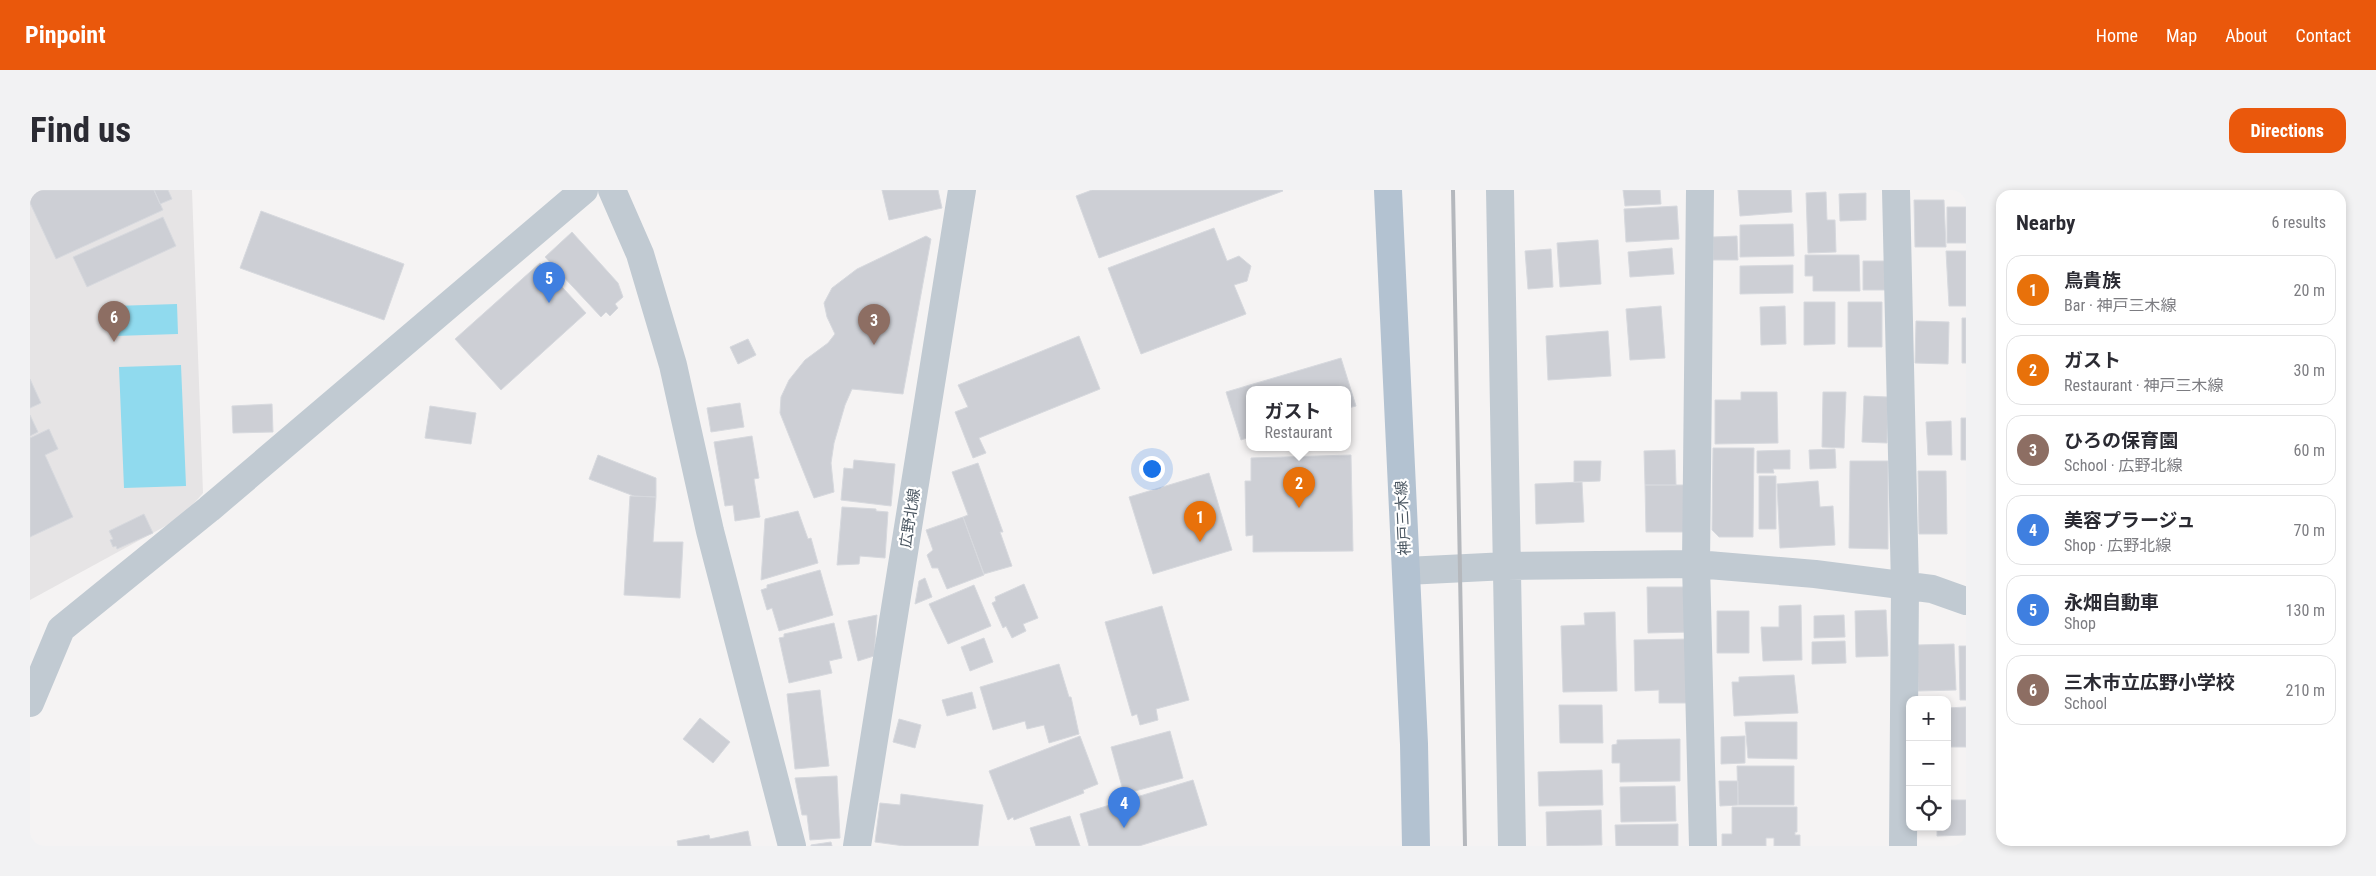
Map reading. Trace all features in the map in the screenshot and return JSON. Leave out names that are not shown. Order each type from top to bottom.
[{"type":"main road","name":"神戸三木線","points":[[1388,190],[1414,744],[1416,846]]},
{"type":"street","points":[[30,703],[61,629],[209,510],[584,190]]},
{"type":"street","points":[[612,190],[640,254],[673,364],[710,531],[792,846]]},
{"type":"street","name":"広野北線","points":[[857,846],[962,190]]},
{"type":"street","points":[[1500,190],[1512,846]]},
{"type":"street","points":[[1700,190],[1696,564],[1703,846]]},
{"type":"street","points":[[1896,190],[1905,586],[1903,846]]},
{"type":"street","points":[[1406,572],[1508,566],[1696,564],[1815,574],[1932,589],[1966,601]]},
{"type":"shaded area","points":[[30,190],[192,190],[203,493],[182,517],[30,600]]},
{"type":"water","points":[[177,304],[178,334],[115,336],[114,306]]},
{"type":"water","points":[[181,365],[186,486],[124,488],[119,367]]},
{"type":"building","points":[[30,190],[154,190],[163,210],[56,259],[30,203]]},
{"type":"building","points":[[154,190],[168,190],[172,199],[160,204]]},
{"type":"building","points":[[882,190],[938,190],[942,208],[889,220]]},
{"type":"building","points":[[1092,190],[1283,191],[1099,258],[1076,196]]},
{"type":"building","points":[[1623,190],[1660,190],[1661,204],[1625,206]]},
{"type":"building","points":[[1738,190],[1791,190],[1792,212],[1740,216]]},
{"type":"building","points":[[1826,192],[1827,220],[1835,220],[1836,252],[1808,253],[1806,193]]},
{"type":"building","points":[[1866,193],[1866,220],[1840,221],[1839,194]]},
{"type":"building","points":[[1914,200],[1944,200],[1946,247],[1915,247]]},
{"type":"building","points":[[1677,206],[1679,239],[1626,242],[1624,209]]},
{"type":"building","points":[[1947,207],[1966,207],[1966,243],[1947,243]]},
{"type":"building","points":[[261,211],[404,264],[384,320],[240,268]]},
{"type":"building","points":[[163,217],[176,246],[87,287],[73,257]]},
{"type":"building","points":[[1793,224],[1794,256],[1740,257],[1740,225]]},
{"type":"building","points":[[1214,228],[1227,261],[1239,256],[1251,266],[1247,281],[1234,285],[1246,314],[1141,354],[1108,268]]},
{"type":"building","points":[[572,232],[618,283],[623,297],[615,304],[618,308],[610,316],[606,312],[601,317],[545,257]]},
{"type":"building","points":[[926,236],[931,239],[903,394],[852,389],[845,405],[834,443],[831,463],[834,492],[814,498],[780,413],[781,397],[789,380],[805,360],[828,343],[835,334],[827,317],[824,303],[832,288],[857,269]]},
{"type":"building","points":[[1737,236],[1738,260],[1713,260],[1713,237]]},
{"type":"building","points":[[1598,240],[1601,284],[1560,287],[1557,243]]},
{"type":"building","points":[[1672,248],[1674,274],[1630,277],[1628,252]]},
{"type":"building","points":[[1551,249],[1553,287],[1528,289],[1525,251]]},
{"type":"building","points":[[1946,251],[1966,251],[1966,306],[1949,306]]},
{"type":"building","points":[[1805,255],[1859,255],[1860,291],[1813,291],[1813,276],[1805,276]]},
{"type":"building","points":[[1863,261],[1887,261],[1887,290],[1863,290]]},
{"type":"building","points":[[540,263],[586,313],[501,390],[455,339]]},
{"type":"building","points":[[1793,265],[1793,293],[1740,294],[1740,266]]},
{"type":"building","points":[[1804,302],[1835,302],[1835,344],[1804,345]]},
{"type":"building","points":[[1848,302],[1882,302],[1882,347],[1848,347]]},
{"type":"building","points":[[1661,306],[1665,358],[1630,360],[1626,309]]},
{"type":"building","points":[[1785,306],[1786,344],[1761,345],[1760,307]]},
{"type":"building","points":[[1962,318],[1966,318],[1966,363],[1962,363]]},
{"type":"building","points":[[1916,321],[1949,322],[1948,364],[1915,363]]},
{"type":"building","points":[[1608,331],[1611,376],[1548,380],[1546,336]]},
{"type":"building","points":[[1079,336],[1100,389],[979,438],[986,453],[973,458],[955,412],[968,407],[958,385]]},
{"type":"building","points":[[748,339],[756,355],[738,364],[730,347]]},
{"type":"building","points":[[1341,358],[1350,386],[1246,386]]},
{"type":"building","points":[[30,379],[41,403],[30,408]]},
{"type":"building","points":[[1246,386],[1246,438],[1241,440],[1226,392]]},
{"type":"building","points":[[1351,390],[1356,406],[1351,407]]},
{"type":"building","points":[[1741,392],[1777,392],[1778,443],[1715,444],[1715,400],[1741,400]]},
{"type":"building","points":[[1823,392],[1846,392],[1844,448],[1822,447]]},
{"type":"building","points":[[1864,396],[1888,397],[1887,443],[1862,442]]},
{"type":"building","points":[[740,403],[744,427],[711,432],[707,408]]},
{"type":"building","points":[[272,404],[273,432],[233,433],[232,406]]},
{"type":"building","points":[[430,406],[476,413],[471,444],[425,438]]},
{"type":"building","points":[[30,415],[38,432],[30,436]]},
{"type":"building","points":[[1961,418],[1966,418],[1966,460],[1961,460]]},
{"type":"building","points":[[1951,421],[1952,455],[1928,455],[1926,422]]},
{"type":"building","points":[[49,429],[58,449],[45,455],[73,517],[30,537],[30,438]]},
{"type":"building","points":[[752,436],[759,478],[754,479],[760,517],[735,521],[733,505],[725,506],[714,442]]},
{"type":"building","points":[[1713,448],[1754,448],[1753,537],[1719,537],[1712,530]]},
{"type":"building","points":[[1835,449],[1836,468],[1810,469],[1809,450]]},
{"type":"building","points":[[1675,450],[1676,485],[1645,485],[1644,451]]},
{"type":"building","points":[[1790,450],[1790,469],[1773,469],[1774,473],[1757,473],[1757,451]]},
{"type":"building","points":[[598,455],[656,478],[656,497],[634,496],[589,479]]},
{"type":"building","points":[[1351,455],[1353,551],[1253,552],[1253,535],[1246,536],[1245,481],[1251,481],[1251,458]]},
{"type":"building","points":[[854,460],[895,464],[891,506],[841,500],[844,468],[853,469]]},
{"type":"building","points":[[1574,461],[1601,461],[1600,481],[1574,482]]},
{"type":"building","points":[[1850,461],[1888,461],[1888,549],[1849,548]]},
{"type":"building","points":[[978,463],[1003,532],[1000,532],[1012,566],[984,574],[963,517],[968,515],[952,472]]},
{"type":"building","points":[[1918,471],[1946,471],[1947,534],[1919,534]]},
{"type":"building","points":[[1209,473],[1232,550],[1153,574],[1129,497]]},
{"type":"building","points":[[1759,476],[1776,476],[1776,529],[1759,529]]},
{"type":"building","points":[[1818,481],[1820,507],[1833,506],[1835,545],[1780,548],[1777,484]]},
{"type":"building","points":[[1582,482],[1584,522],[1536,524],[1535,484]]},
{"type":"building","points":[[1645,485],[1684,485],[1685,532],[1646,532]]},
{"type":"building","points":[[630,496],[656,497],[653,542],[683,542],[680,598],[624,595]]},
{"type":"building","points":[[842,507],[876,509],[876,511],[888,512],[885,558],[860,556],[859,564],[837,565]]},
{"type":"building","points":[[798,511],[808,539],[811,538],[818,563],[761,580],[765,519]]},
{"type":"building","points":[[144,514],[153,533],[117,549],[116,546],[113,547],[110,540],[113,539],[109,531]]},
{"type":"building","points":[[963,517],[984,575],[947,589],[938,568],[932,568],[927,555],[933,550],[926,530]]},
{"type":"building","points":[[820,570],[833,615],[779,631],[772,608],[767,610],[761,590],[767,588],[767,585]]},
{"type":"building","points":[[925,578],[932,597],[915,604],[919,581]]},
{"type":"building","points":[[1024,584],[1038,618],[1023,624],[1026,631],[1012,638],[1006,626],[1003,628],[992,603],[996,601],[995,597]]},
{"type":"building","points":[[974,585],[991,626],[948,644],[929,604]]},
{"type":"building","points":[[1647,587],[1690,587],[1691,632],[1648,633]]},
{"type":"building","points":[[1801,605],[1802,660],[1763,661],[1761,627],[1779,627],[1779,606]]},
{"type":"building","points":[[1162,606],[1189,700],[1156,709],[1158,720],[1140,725],[1137,714],[1132,716],[1105,622]]},
{"type":"building","points":[[1886,610],[1888,656],[1856,657],[1855,611]]},
{"type":"building","points":[[1717,611],[1749,611],[1749,653],[1717,653]]},
{"type":"building","points":[[1615,612],[1617,691],[1563,692],[1561,626],[1585,625],[1584,613]]},
{"type":"building","points":[[877,615],[874,656],[858,661],[848,621]]},
{"type":"building","points":[[1844,615],[1845,637],[1814,638],[1814,616]]},
{"type":"building","points":[[834,623],[842,658],[829,661],[832,673],[789,683],[779,638],[784,637],[784,634]]},
{"type":"building","points":[[984,638],[993,662],[970,671],[961,647]]},
{"type":"building","points":[[1690,639],[1691,703],[1659,703],[1659,690],[1635,691],[1634,640]]},
{"type":"building","points":[[1845,641],[1846,663],[1812,664],[1812,642]]},
{"type":"building","points":[[1954,644],[1956,690],[1918,691],[1917,645]]},
{"type":"building","points":[[1959,646],[1966,646],[1966,700],[1960,700]]},
{"type":"building","points":[[1059,664],[1069,697],[1071,697],[1079,734],[1049,743],[1044,725],[1027,729],[1025,721],[993,730],[980,687]]},
{"type":"building","points":[[1794,675],[1798,713],[1734,716],[1732,682],[1739,682],[1739,677]]},
{"type":"building","points":[[820,690],[829,766],[795,769],[787,694]]},
{"type":"building","points":[[972,692],[976,708],[947,716],[942,700]]},
{"type":"building","points":[[1559,705],[1602,705],[1603,743],[1560,743]]},
{"type":"building","points":[[1966,707],[1966,747],[1951,747],[1951,708]]},
{"type":"building","points":[[700,718],[730,742],[713,763],[683,739]]},
{"type":"building","points":[[899,719],[921,725],[915,748],[893,742]]},
{"type":"building","points":[[1745,722],[1797,722],[1797,759],[1748,758]]},
{"type":"building","points":[[1170,731],[1183,778],[1124,794],[1111,747]]},
{"type":"building","points":[[1080,736],[1098,784],[1083,790],[1084,793],[1014,820],[1013,817],[1008,820],[989,771]]},
{"type":"building","points":[[1745,736],[1745,763],[1721,764],[1721,737]]},
{"type":"building","points":[[1680,739],[1680,781],[1620,782],[1620,763],[1612,763],[1612,745],[1617,744],[1617,740]]},
{"type":"building","points":[[1737,766],[1794,766],[1794,805],[1738,805]]},
{"type":"building","points":[[1602,770],[1603,805],[1539,806],[1538,772]]},
{"type":"building","points":[[837,776],[840,838],[810,840],[807,815],[802,815],[795,778]]},
{"type":"building","points":[[1193,780],[1207,825],[1139,846],[1089,846],[1080,814]]},
{"type":"building","points":[[1719,781],[1738,781],[1738,805],[1720,806]]},
{"type":"building","points":[[1675,786],[1676,821],[1621,822],[1620,787]]},
{"type":"building","points":[[901,794],[983,805],[978,846],[904,846],[875,842],[880,803],[900,805]]},
{"type":"building","points":[[1951,800],[1966,800],[1966,835],[1937,836],[1937,831],[1951,831]]},
{"type":"building","points":[[1732,807],[1797,807],[1797,832],[1795,832],[1795,835],[1800,835],[1800,846],[1774,846],[1774,838],[1766,838],[1766,846],[1722,846],[1722,834],[1732,834]]},
{"type":"building","points":[[1601,810],[1602,845],[1547,846],[1546,812]]},
{"type":"building","points":[[1070,816],[1080,846],[1036,846],[1030,828]]},
{"type":"building","points":[[1678,824],[1678,846],[1616,846],[1615,825]]},
{"type":"building","points":[[748,831],[751,846],[678,846],[677,841],[709,835],[710,839]]},
{"type":"building","points":[[831,842],[832,846],[811,846],[811,845]]},
{"type":"railway","points":[[1453,190],[1465,846]]},
{"type":"place","name":"永畑自動車","points":[[549,303]]},
{"type":"place","name":"三木市立広野小学校","points":[[114,342]]},
{"type":"place","name":"ひろの保育園","points":[[874,345]]},
{"type":"place","name":"ガスト","points":[[1299,508]]},
{"type":"place","name":"鳥貴族","points":[[1200,542]]},
{"type":"place","name":"美容プラージュ","points":[[1124,828]]}]
